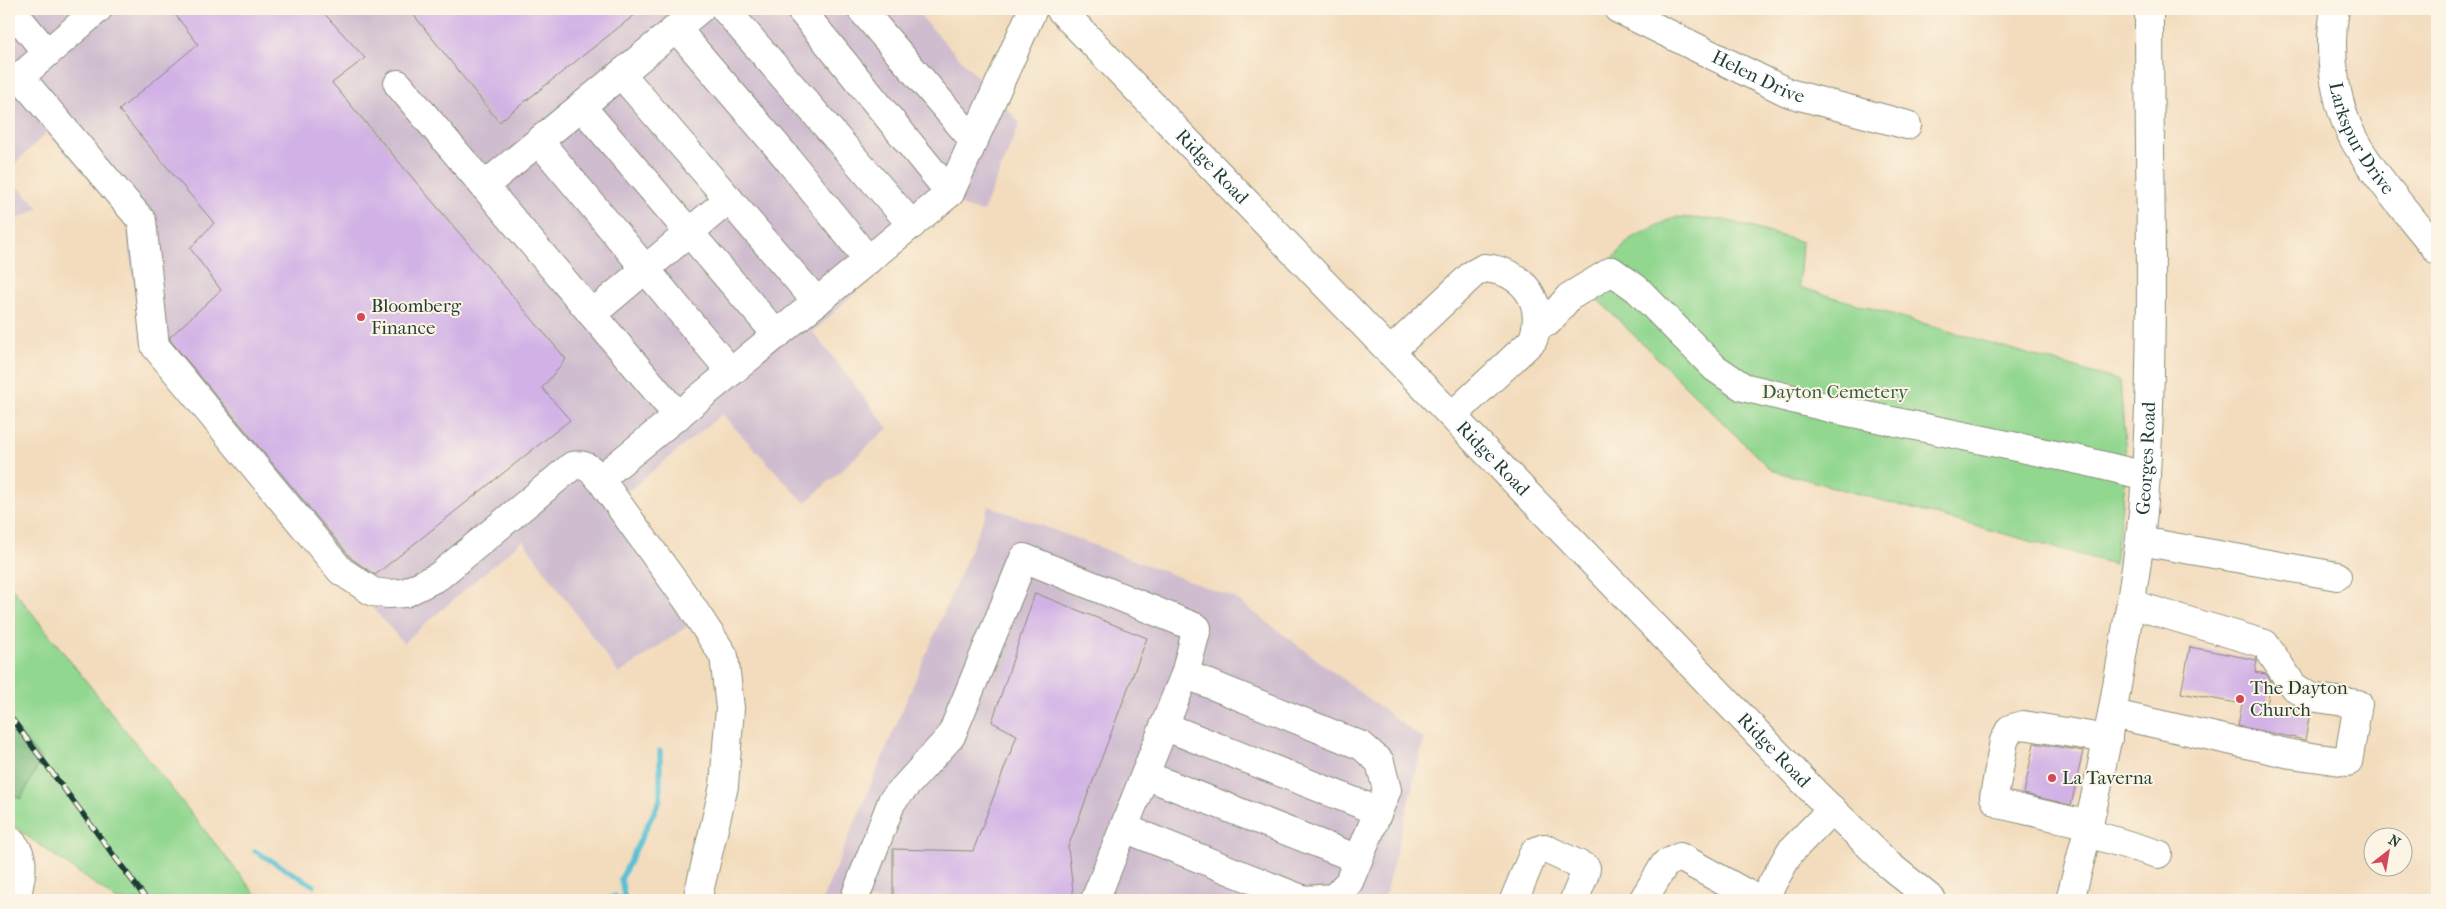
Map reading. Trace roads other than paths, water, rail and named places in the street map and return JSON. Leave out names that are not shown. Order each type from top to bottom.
[{"type":"street","points":[[11,9],[47,53]]},
{"type":"street","points":[[98,9],[20,76],[142,221],[155,346],[341,570],[373,592],[388,594],[405,592],[439,576],[572,466],[582,464],[590,468],[600,479],[688,601],[724,656],[730,708],[724,786],[697,900]]},
{"type":"street","points":[[484,186],[700,9]]},
{"type":"street","points":[[725,9],[912,225]]},
{"type":"street","points":[[800,9],[950,194]]},
{"type":"street","points":[[861,9],[974,141]]},
{"type":"street","points":[[600,479],[950,194],[1033,9]]},
{"type":"street","name":"Ridge Road","points":[[1060,9],[1832,809],[1888,865],[1932,900]]},
{"type":"street","name":"Helen Drive","points":[[1618,9],[1789,93],[1906,126]]},
{"type":"street","name":"Georges Road","points":[[2070,900],[2089,829],[2111,726],[2140,541],[2146,476],[2149,409],[2149,9]]},
{"type":"street","name":"Larkspur Drive","points":[[2335,9],[2332,24],[2333,61],[2346,123],[2359,149],[2437,250]]},
{"type":"street","points":[[676,28],[788,159],[868,260]]},
{"type":"street","points":[[621,74],[817,302]]},
{"type":"street","points":[[398,84],[678,416]]},
{"type":"street","points":[[581,106],[777,335]]},
{"type":"street","points":[[539,142],[732,372]]},
{"type":"street","points":[[592,314],[729,200]]},
{"type":"street","points":[[1390,352],[1473,274],[1484,268],[1507,274],[1519,281],[1530,292],[1536,304],[1538,326],[1533,340],[1452,416]]},
{"type":"street","points":[[1538,326],[1548,322],[1569,297],[1612,271],[1637,289],[1715,368],[1743,387],[1834,409],[2084,461],[2146,476]]},
{"type":"street","points":[[2140,541],[2337,576]]},
{"type":"street","points":[[854,900],[892,801],[951,736],[1024,558],[1197,628],[1184,674],[1095,900]]},
{"type":"street","points":[[2131,604],[2265,644],[2293,686],[2310,697],[2358,704],[2348,762],[2111,726],[2023,725],[2010,729],[2004,741],[1994,796],[1996,801],[2003,805],[2089,829],[2158,854]]},
{"type":"street","points":[[1124,828],[1304,900],[1334,898],[1349,882],[1387,790],[1380,762],[1362,746],[1184,674]]},
{"type":"street","points":[[1164,726],[1378,811]]},
{"type":"street","points":[[1145,775],[1358,859]]},
{"type":"street","points":[[1763,900],[1790,852],[1832,809]]},
{"type":"street","points":[[9,840],[14,844],[23,861],[15,882]]},
{"type":"street","points":[[1514,900],[1534,852],[1544,848],[1586,868],[1574,900]]},
{"type":"street","points":[[1643,900],[1665,864],[1680,857],[1758,900]]},
{"type":"waterway","points":[[625,900],[621,879],[660,800],[660,751]]},
{"type":"waterway","points":[[255,851],[313,885]]},
{"type":"waterway","points":[[605,900],[615,896],[621,900]]},
{"type":"waterway","points":[[336,897],[343,900]]},
{"type":"railway","points":[[9,715],[147,900]]},
{"type":"place","name":"Bloomberg Finance","points":[[361,317]]},
{"type":"place","name":"The Dayton Church","points":[[2240,699]]},
{"type":"place","name":"La Taverna","points":[[2052,778]]},
{"type":"park label","name":"Dayton Cemetery","points":[[1835,392]]}]
